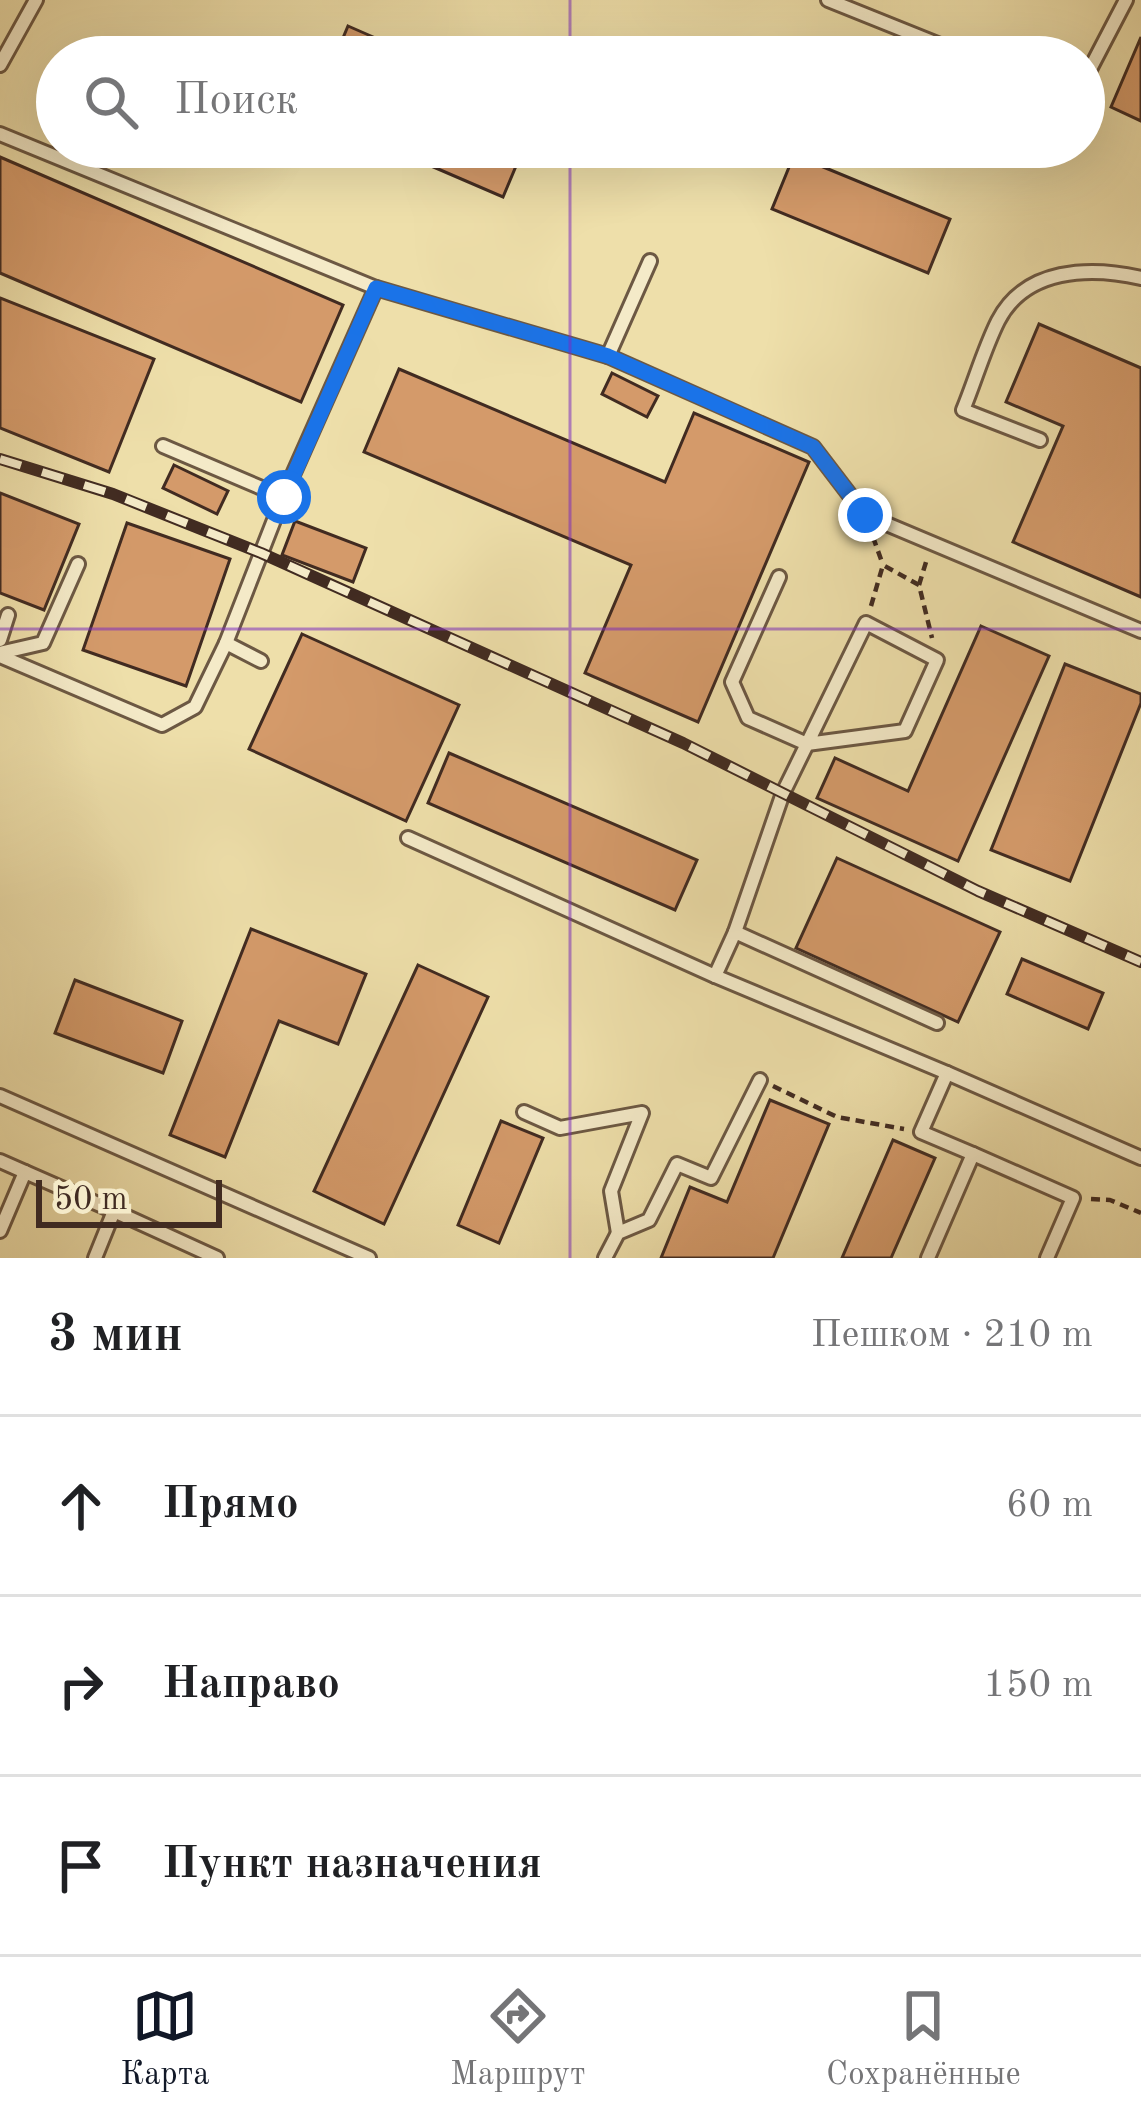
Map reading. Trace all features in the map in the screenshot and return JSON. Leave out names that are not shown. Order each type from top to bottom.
[{"type":"lane","points":[[0,65],[36,0]]},
{"type":"lane","points":[[828,0],[918,36]]},
{"type":"lane","points":[[1105,40],[1126,0]]},
{"type":"lane","points":[[0,134],[36,149]]},
{"type":"lane","points":[[83,168],[376,288],[608,356],[813,447],[865,515],[1141,631]]},
{"type":"lane","points":[[608,356],[650,261]]},
{"type":"lane","points":[[1040,440],[963,410],[999,317],[1024,287],[1048,279],[1080,271],[1141,278]]},
{"type":"lane","points":[[0,655],[162,725],[195,707],[376,288]]},
{"type":"lane","points":[[163,446],[284,497]]},
{"type":"lane","points":[[0,655],[43,643],[78,564]]},
{"type":"lane","points":[[715,976],[783,793],[807,744],[866,623],[938,660],[905,731],[807,744],[748,718],[732,682],[779,577]]},
{"type":"lane","points":[[0,640],[8,615]]},
{"type":"lane","points":[[226,643],[261,662]]},
{"type":"lane","points":[[408,838],[715,976],[1141,1158]]},
{"type":"lane","points":[[735,932],[937,1023]]},
{"type":"lane","points":[[947,1072],[921,1132],[1073,1198],[1047,1258]]},
{"type":"lane","points":[[618,1233],[650,1220],[677,1164],[711,1178],[760,1080]]},
{"type":"lane","points":[[0,1096],[369,1258]]},
{"type":"lane","points":[[524,1112],[560,1128],[642,1113],[610,1191],[618,1233],[605,1258]]},
{"type":"lane","points":[[928,1258],[974,1154]]},
{"type":"lane","points":[[0,1161],[217,1258]]},
{"type":"lane","points":[[0,1231],[25,1172]]},
{"type":"lane","points":[[95,1258],[114,1211]]},
{"type":"path","points":[[932,543],[919,585],[938,660]]},
{"type":"path","points":[[866,623],[883,565],[919,585]]},
{"type":"path","points":[[760,1080],[837,1118],[921,1132]]},
{"type":"path","points":[[1073,1198],[1110,1200],[1141,1213]]},
{"type":"building","points":[[348,26],[371,36],[344,36]]},
{"type":"building","points":[[1141,37],[1141,121],[1111,107]]},
{"type":"building","points":[[0,157],[343,305],[301,402],[0,273]]},
{"type":"building","points":[[436,168],[515,168],[503,197]]},
{"type":"building","points":[[789,168],[826,168],[950,219],[928,273],[772,209]]},
{"type":"building","points":[[0,298],[154,359],[109,472],[0,428]]},
{"type":"building","points":[[1039,324],[1141,368],[1141,597],[1013,542],[1063,426],[1006,402]]},
{"type":"building","points":[[399,369],[665,482],[694,413],[809,462],[698,722],[585,673],[631,565],[364,452]]},
{"type":"building","points":[[612,373],[658,396],[647,417],[602,394]]},
{"type":"building","points":[[174,465],[228,491],[217,514],[163,488]]},
{"type":"building","points":[[0,493],[79,524],[44,610],[0,593]]},
{"type":"building","points":[[295,521],[366,548],[353,582],[282,555]]},
{"type":"building","points":[[127,523],[230,559],[186,686],[83,650]]},
{"type":"building","points":[[981,626],[1049,656],[958,861],[817,798],[835,758],[908,791]]},
{"type":"building","points":[[302,634],[459,705],[406,821],[249,749]]},
{"type":"building","points":[[1065,664],[1141,694],[1070,881],[991,850]]},
{"type":"building","points":[[449,753],[697,860],[675,910],[428,803]]},
{"type":"building","points":[[837,858],[1000,932],[958,1022],[796,948]]},
{"type":"building","points":[[251,929],[366,974],[338,1044],[279,1021],[225,1157],[170,1135]]},
{"type":"building","points":[[1022,959],[1103,993],[1088,1029],[1007,994]]},
{"type":"building","points":[[418,965],[488,997],[384,1224],[314,1191]]},
{"type":"building","points":[[75,980],[182,1021],[163,1073],[55,1033]]},
{"type":"building","points":[[770,1100],[829,1124],[773,1258],[661,1258],[690,1187],[727,1202]]},
{"type":"building","points":[[501,1121],[543,1138],[499,1243],[458,1225]]},
{"type":"building","points":[[893,1140],[935,1158],[891,1258],[842,1258]]},
{"type":"railway","points":[[0,459],[113,494],[261,553],[683,743],[978,891],[1141,962]]},
{"type":"route","points":[[284,497],[376,288],[608,356],[813,447],[865,515]]}]
